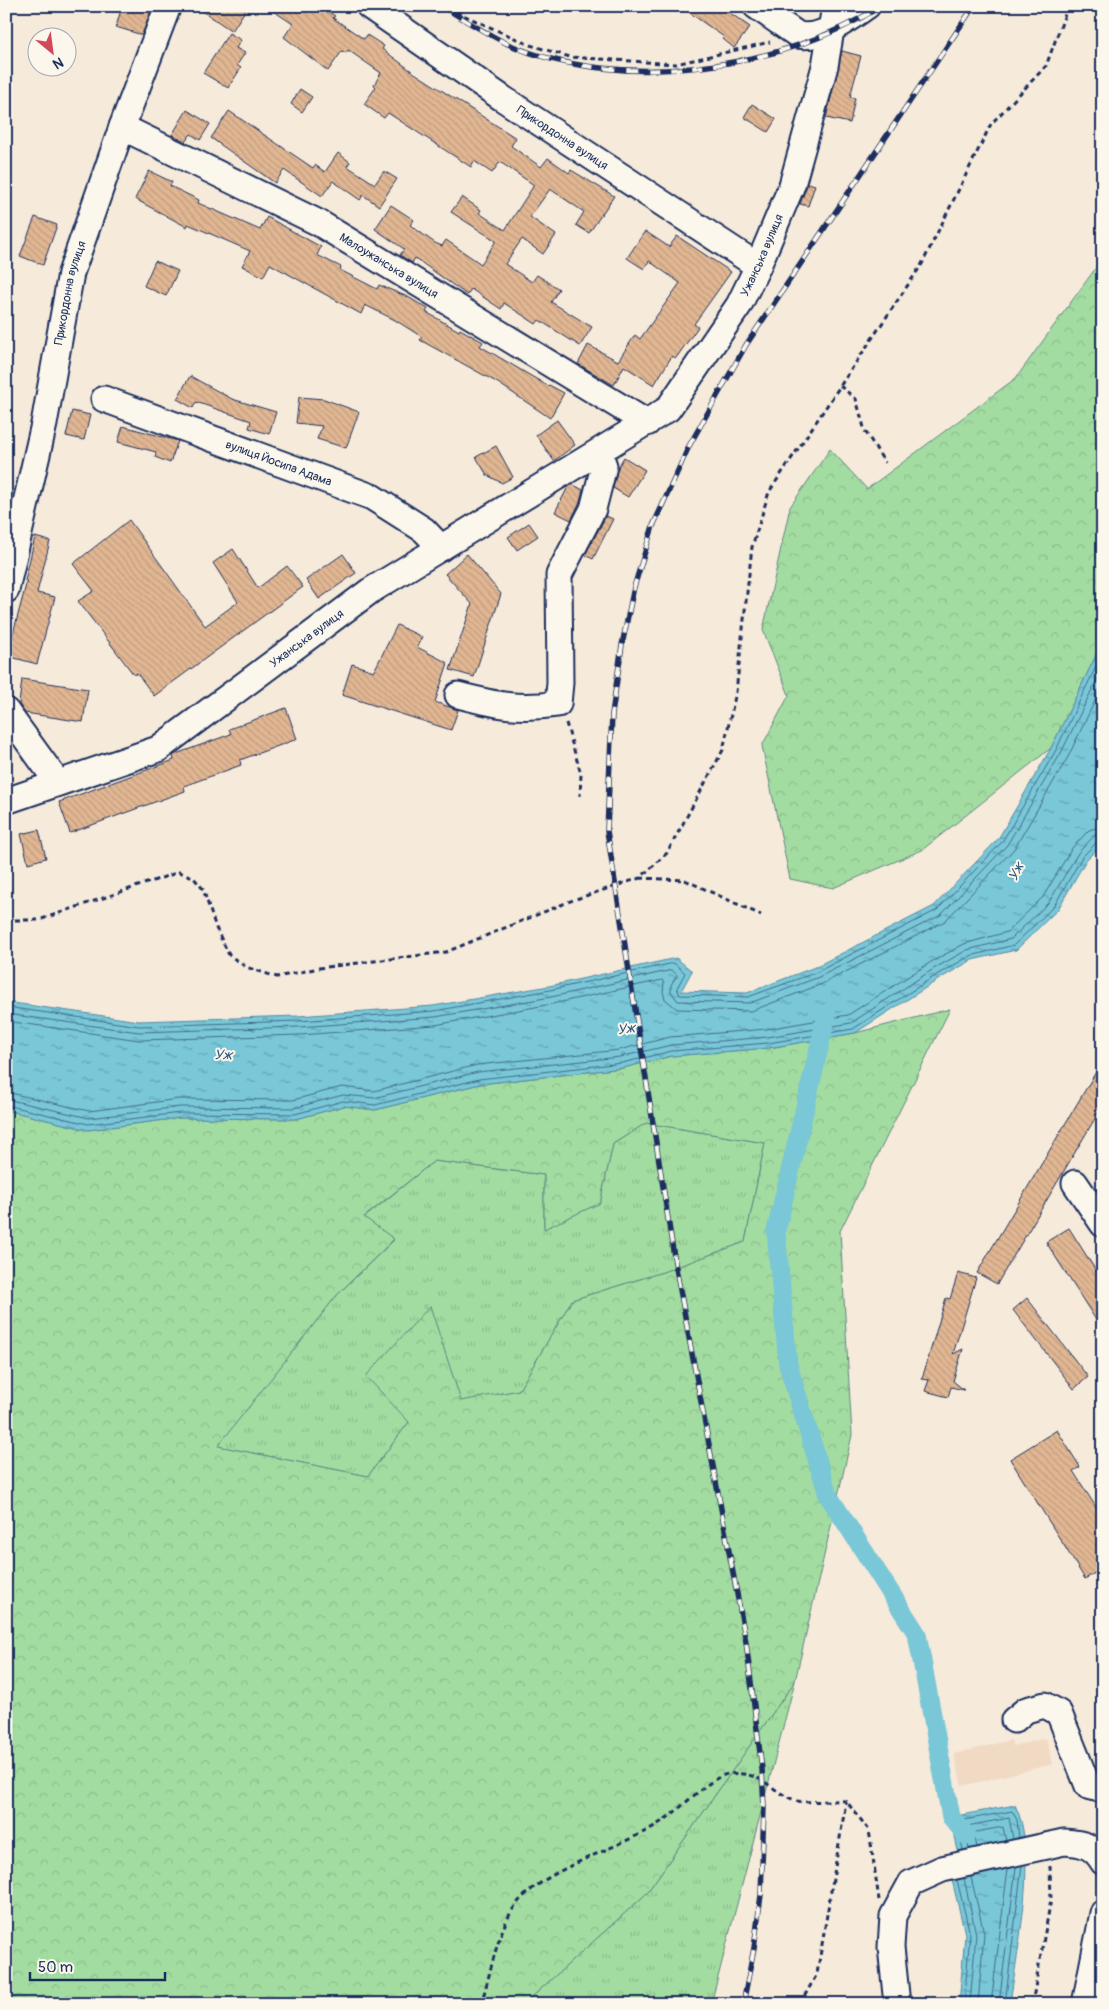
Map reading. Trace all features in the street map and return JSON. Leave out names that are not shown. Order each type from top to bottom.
[{"type":"street","name":"Прикордонна вулиця","points":[[6,590],[44,424],[71,273],[122,127],[168,6]]},
{"type":"street","name":"Прикордонна вулиця","points":[[369,6],[502,98],[758,266]]},
{"type":"street","points":[[756,6],[798,35],[814,36],[834,17],[867,6]]},
{"type":"street","name":"Ужанська вулиця","points":[[6,801],[158,748],[370,591],[648,423],[668,409],[739,305],[758,266],[792,185],[825,66],[834,17]]},
{"type":"street","name":"Малоужанська вулиця","points":[[122,127],[319,223],[648,423]]},
{"type":"street","name":"вулиця Йосипа Адама","points":[[104,399],[372,497],[424,530],[441,548]]},
{"type":"street","points":[[458,695],[500,706],[532,708],[558,704],[560,683],[559,575],[593,508],[604,466],[599,452]]},
{"type":"street","points":[[6,711],[58,783]]},
{"type":"street","points":[[1075,1183],[1103,1224]]},
{"type":"street","points":[[1014,1720],[1026,1710],[1045,1706],[1059,1713],[1088,1786],[1103,1790]]},
{"type":"street","points":[[897,2004],[891,1947],[893,1916],[911,1883],[942,1869],[1064,1842],[1084,1844],[1094,1850],[1103,1862]]},
{"type":"street","points":[[1085,2004],[1103,1913]]},
{"type":"path","points":[[449,6],[463,15],[530,45],[570,57],[676,64],[798,35]]},
{"type":"path","points":[[640,878],[667,853],[723,750],[736,692],[752,547],[769,492],[922,264],[991,124],[1046,66],[1068,6]]},
{"type":"path","points":[[840,386],[856,399],[865,431],[885,463]]},
{"type":"path","points":[[558,704],[563,713],[581,774],[580,796]]},
{"type":"path","points":[[6,920],[39,920],[179,872],[193,877],[203,889],[216,928],[230,955],[246,967],[277,977],[319,968],[446,952],[573,900],[640,878],[685,880],[761,915]]},
{"type":"path","points":[[481,2004],[504,1926],[518,1902],[539,1883],[624,1844],[662,1822],[718,1778],[726,1774],[752,1774],[798,1801],[846,1801]]},
{"type":"path","points":[[846,1801],[869,1830],[878,1899],[893,1916]]},
{"type":"path","points":[[800,2004],[817,1974],[846,1801]]},
{"type":"path","points":[[1032,2004],[1051,1899],[1041,1846]]},
{"type":"shaded area","points":[[1046,1738],[1053,1764],[962,1786],[954,1754],[1011,1740],[1013,1746]]},
{"type":"green space","points":[[1103,258],[1103,641],[1051,748],[922,850],[833,888],[790,879],[762,746],[789,695],[763,630],[790,507],[830,449],[867,489],[1016,378]]},
{"type":"green space","points":[[950,1009],[840,1231],[852,1435],[795,1681],[646,1894],[524,2004],[6,2004],[6,1110],[88,1130],[180,1118],[296,1119],[344,1106],[375,1110],[480,1084],[623,1068],[672,1056],[769,1048],[855,1033]],"holes":[[[646,1123],[765,1143],[745,1242],[663,1272],[572,1300],[519,1390],[461,1401],[430,1306],[366,1376],[409,1422],[368,1476],[218,1446],[337,1295],[394,1239],[364,1217],[434,1161],[544,1175],[544,1229],[600,1203],[613,1144]]]},
{"type":"green space","points":[[646,1123],[765,1143],[745,1242],[663,1272],[572,1300],[519,1390],[461,1402],[430,1307],[409,1422],[368,1476],[217,1446],[337,1295],[394,1240],[364,1218],[434,1161],[544,1175],[544,1228],[600,1203],[613,1144]]},
{"type":"green space","points":[[795,1681],[711,2004],[524,2004],[646,1894]]},
{"type":"water","name":"Уж","points":[[1103,641],[1103,843],[1086,860],[1058,909],[1016,950],[972,960],[855,1033],[769,1048],[672,1056],[623,1068],[480,1084],[375,1110],[344,1106],[296,1119],[180,1118],[88,1130],[6,1110],[6,1002],[139,1021],[298,1016],[433,1006],[549,986],[676,958],[692,971],[681,991],[747,993],[815,967],[934,906],[998,839],[1051,748]]},
{"type":"water","points":[[1015,1805],[1022,1825],[1026,1874],[1021,1930],[1010,2004],[959,2004],[965,1934],[947,1859],[959,1856],[951,1817]]},
{"type":"building","points":[[122,6],[153,6],[142,35],[116,27]]},
{"type":"building","points":[[195,6],[248,6],[232,31]]},
{"type":"building","points":[[266,6],[320,6],[335,16],[333,18],[364,39],[367,35],[384,46],[382,49],[413,72],[516,138],[511,146],[541,167],[548,158],[569,173],[571,170],[614,196],[589,233],[576,225],[584,212],[550,189],[530,217],[556,235],[543,254],[522,239],[505,264],[532,282],[537,275],[559,289],[551,302],[592,327],[580,346],[539,320],[536,324],[504,303],[501,309],[471,289],[467,295],[415,258],[412,263],[400,255],[404,249],[375,229],[391,205],[414,220],[410,225],[435,243],[442,246],[446,240],[481,264],[496,241],[451,212],[462,197],[481,210],[479,213],[505,230],[534,185],[500,162],[492,173],[474,161],[471,167],[388,113],[384,118],[364,104],[376,87],[374,85],[381,73],[348,50],[346,53],[342,51],[328,71],[284,37],[293,24]]},
{"type":"building","points":[[680,6],[720,6],[750,27],[734,48],[723,39],[724,37]]},
{"type":"building","points":[[229,33],[241,40],[236,48],[245,53],[237,65],[241,68],[228,88],[203,73]]},
{"type":"building","points":[[842,51],[861,56],[850,97],[855,98],[850,123],[826,118]]},
{"type":"building","points":[[300,89],[312,97],[302,112],[291,104]]},
{"type":"building","points":[[752,104],[776,119],[768,132],[744,117]]},
{"type":"building","points":[[187,110],[210,124],[200,140],[191,134],[185,142],[172,135]]},
{"type":"building","points":[[229,111],[313,168],[315,165],[325,172],[338,153],[350,162],[347,166],[375,184],[384,171],[397,179],[379,206],[363,195],[360,200],[333,181],[322,196],[284,170],[275,183],[211,138]]},
{"type":"building","points":[[149,171],[172,182],[170,186],[199,200],[198,203],[260,230],[267,217],[321,247],[317,255],[341,267],[340,270],[377,289],[379,285],[408,297],[428,309],[426,312],[483,342],[480,346],[548,386],[564,393],[550,418],[498,383],[420,340],[422,337],[395,320],[365,305],[361,314],[270,264],[263,277],[242,266],[250,251],[188,224],[187,227],[135,199]]},
{"type":"building","points":[[808,183],[815,185],[808,206],[800,204]]},
{"type":"building","points":[[35,217],[57,225],[43,265],[20,256]]},
{"type":"building","points":[[645,231],[669,247],[677,236],[731,272],[694,324],[698,327],[676,358],[672,356],[654,385],[624,366],[614,385],[578,364],[588,345],[618,361],[635,335],[640,339],[680,283],[649,261],[644,269],[627,258]]},
{"type":"building","points":[[155,261],[178,271],[166,296],[144,286]]},
{"type":"building","points":[[190,376],[232,399],[276,412],[269,434],[249,428],[251,421],[196,402],[193,408],[177,399]]},
{"type":"building","points":[[299,397],[324,399],[359,412],[346,448],[317,439],[322,426],[296,423]]},
{"type":"building","points":[[72,411],[90,415],[84,440],[66,436]]},
{"type":"building","points":[[557,420],[575,445],[554,461],[536,435]]},
{"type":"building","points":[[123,426],[178,441],[170,463],[155,457],[156,452],[118,442]]},
{"type":"building","points":[[496,446],[513,477],[502,483],[487,475],[476,457]]},
{"type":"building","points":[[624,457],[645,470],[628,497],[613,488],[618,467]]},
{"type":"building","points":[[572,484],[583,490],[571,520],[555,512],[568,487]]},
{"type":"building","points":[[606,516],[613,519],[593,559],[585,555]]},
{"type":"building","points":[[129,520],[205,626],[238,602],[213,563],[233,549],[258,588],[287,566],[303,587],[154,696],[137,673],[134,675],[78,601],[94,591],[73,564]]},
{"type":"building","points":[[529,523],[538,536],[517,550],[508,537]]},
{"type":"building","points":[[35,537],[50,541],[37,593],[55,597],[37,664],[7,656],[27,581],[25,581]]},
{"type":"building","points":[[343,554],[356,573],[319,599],[306,580]]},
{"type":"building","points":[[467,554],[501,594],[474,677],[450,670],[472,604],[445,574]]},
{"type":"building","points":[[397,625],[422,637],[417,647],[448,663],[435,702],[458,710],[451,730],[342,695],[352,664],[374,671]]},
{"type":"building","points":[[22,679],[88,689],[83,722],[25,713],[19,704]]},
{"type":"building","points":[[286,708],[297,739],[240,760],[241,765],[184,786],[185,791],[70,833],[59,802],[174,760],[173,756],[176,754],[231,734],[229,729]]},
{"type":"building","points":[[39,830],[46,858],[28,863],[21,834]]},
{"type":"building","points":[[1103,1060],[1103,1105],[997,1284],[977,1273]]},
{"type":"building","points":[[1069,1228],[1103,1282],[1103,1331],[1046,1242]]},
{"type":"building","points":[[958,1273],[976,1278],[953,1354],[963,1349],[953,1381],[964,1390],[951,1387],[948,1397],[925,1391],[929,1380],[922,1379],[946,1298],[950,1299]]},
{"type":"building","points":[[1027,1298],[1088,1377],[1074,1389],[1013,1310]]},
{"type":"building","points":[[1057,1430],[1080,1467],[1073,1471],[1103,1518],[1103,1568],[1085,1579],[1010,1459]]},
{"type":"waterway","points":[[827,1014],[776,1231],[788,1365],[828,1495],[917,1634],[951,1817],[967,1836]]},
{"type":"railway","points":[[442,6],[508,44],[552,59],[599,68],[648,70],[698,67],[748,59],[796,46],[841,28],[881,6]]},
{"type":"railway","points":[[743,2004],[754,1948],[761,1895],[764,1807],[762,1769],[746,1642],[675,1263],[607,831],[612,714],[622,645],[634,587],[653,526],[689,446],[746,345],[974,6]]}]
